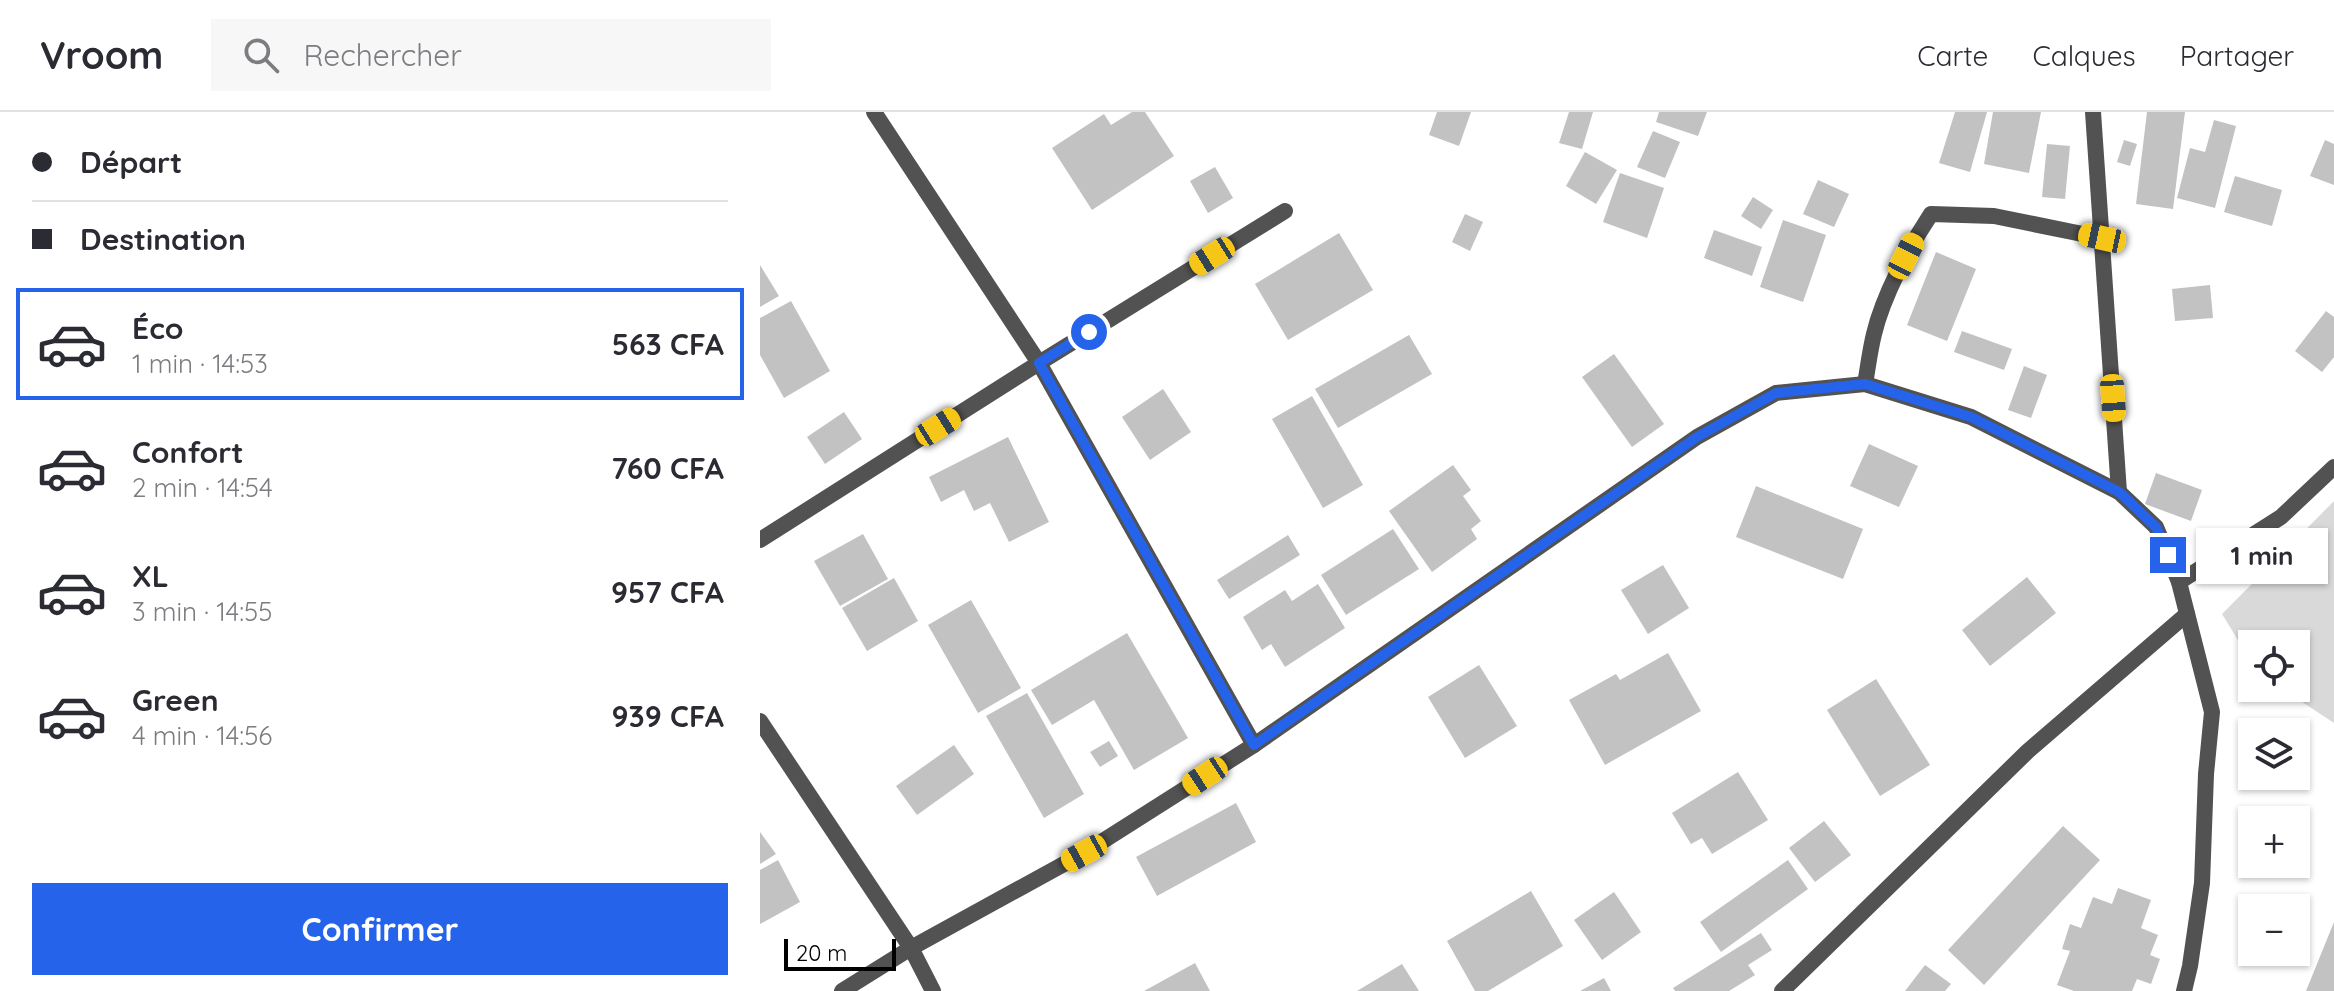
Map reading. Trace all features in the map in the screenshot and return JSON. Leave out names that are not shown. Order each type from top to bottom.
[{"type":"street","points":[[874,112],[1039,363],[1254,745]]},
{"type":"street","points":[[2093,112],[2119,492]]},
{"type":"street","points":[[760,540],[1285,211]]},
{"type":"street","points":[[1865,384],[1874,331],[1896,275],[1915,237],[1931,214],[1994,216],[2102,238]]},
{"type":"street","points":[[842,991],[911,948],[1084,853],[1254,745],[1697,437],[1776,393],[1865,384],[1971,417],[2119,492],[2156,527],[2179,582],[2212,712],[2202,883],[2184,991]]},
{"type":"street","points":[[2179,582],[2281,517],[2334,467]]},
{"type":"street","points":[[1782,991],[2028,751],[2187,614]]},
{"type":"street","points":[[760,721],[911,948],[933,991]]},
{"type":"shaded area","points":[[2334,501],[2334,723],[2302,702],[2310,702],[2310,630],[2238,630],[2238,640],[2222,614]]},
{"type":"building","points":[[1132,112],[1145,112],[1174,156],[1092,210],[1052,148],[1104,114],[1111,125]]},
{"type":"building","points":[[1437,112],[1471,112],[1459,146],[1429,135]]},
{"type":"building","points":[[1569,112],[1593,112],[1582,149],[1559,143]]},
{"type":"building","points":[[1659,112],[1707,112],[1698,136],[1656,122]]},
{"type":"building","points":[[1955,112],[1987,112],[1970,172],[1939,163]]},
{"type":"building","points":[[1993,112],[2041,112],[2029,173],[1984,164]]},
{"type":"building","points":[[2147,112],[2185,112],[2173,209],[2136,204]]},
{"type":"building","points":[[2214,120],[2236,126],[2215,208],[2177,198],[2190,148],[2205,152]]},
{"type":"building","points":[[1653,131],[1680,142],[1665,178],[1637,167]]},
{"type":"building","points":[[2124,140],[2137,144],[2130,166],[2117,162]]},
{"type":"building","points":[[2325,140],[2334,144],[2334,185],[2310,176]]},
{"type":"building","points":[[2047,144],[2070,146],[2065,199],[2042,197]]},
{"type":"building","points":[[1585,152],[1617,170],[1596,204],[1566,186]]},
{"type":"building","points":[[1215,167],[1233,198],[1208,213],[1190,181]]},
{"type":"building","points":[[1620,173],[1664,188],[1647,238],[1603,222]]},
{"type":"building","points":[[2235,176],[2282,190],[2272,226],[2224,212]]},
{"type":"building","points":[[1818,180],[1849,194],[1834,227],[1803,214]]},
{"type":"building","points":[[1753,197],[1773,210],[1761,229],[1741,216]]},
{"type":"building","points":[[1465,214],[1483,222],[1470,251],[1452,242]]},
{"type":"building","points":[[1783,220],[1826,235],[1803,302],[1760,287]]},
{"type":"building","points":[[1714,230],[1762,247],[1752,276],[1704,258]]},
{"type":"building","points":[[1339,233],[1373,290],[1288,340],[1255,284]]},
{"type":"building","points":[[1936,252],[1976,269],[1947,341],[1907,325]]},
{"type":"building","points":[[760,265],[779,296],[760,307]]},
{"type":"building","points":[[2210,285],[2213,318],[2175,321],[2172,289]]},
{"type":"building","points":[[791,301],[830,371],[784,398],[760,355],[760,318]]},
{"type":"building","points":[[2326,311],[2334,317],[2334,357],[2322,372],[2295,351]]},
{"type":"building","points":[[1962,331],[2012,349],[2004,370],[1954,352]]},
{"type":"building","points":[[1409,335],[1432,374],[1338,428],[1315,389]]},
{"type":"building","points":[[1614,354],[1664,424],[1632,447],[1582,377]]},
{"type":"building","points":[[2024,366],[2047,375],[2031,418],[2008,410]]},
{"type":"building","points":[[1163,389],[1191,432],[1150,460],[1122,417]]},
{"type":"building","points":[[1312,396],[1363,485],[1323,508],[1272,419]]},
{"type":"building","points":[[844,412],[862,439],[825,464],[807,437]]},
{"type":"building","points":[[1008,437],[1049,522],[1009,542],[990,503],[974,511],[964,490],[941,502],[929,477]]},
{"type":"building","points":[[1869,444],[1918,466],[1899,507],[1850,486]]},
{"type":"building","points":[[1453,465],[1471,490],[1463,496],[1481,521],[1471,529],[1477,539],[1432,572],[1389,511]]},
{"type":"building","points":[[2156,473],[2202,490],[2191,521],[2145,504]]},
{"type":"building","points":[[1756,486],[1863,529],[1843,579],[1736,537]]},
{"type":"building","points":[[1393,529],[1419,569],[1346,615],[1321,575]]},
{"type":"building","points":[[863,534],[888,579],[840,606],[814,561]]},
{"type":"building","points":[[1288,535],[1300,555],[1229,599],[1217,580]]},
{"type":"building","points":[[1663,565],[1689,608],[1648,634],[1621,590]]},
{"type":"building","points":[[2027,577],[2056,613],[1990,666],[1962,630]]},
{"type":"building","points":[[894,578],[918,621],[867,651],[842,608]]},
{"type":"building","points":[[1318,584],[1345,628],[1285,667],[1271,644],[1262,650],[1243,617],[1285,590],[1292,601]]},
{"type":"building","points":[[971,600],[1021,688],[978,713],[928,625]]},
{"type":"building","points":[[1127,633],[1188,738],[1134,770],[1094,700],[1052,725],[1031,690]]},
{"type":"building","points":[[1668,653],[1701,711],[1605,765],[1569,700],[1616,674],[1620,680]]},
{"type":"building","points":[[1479,665],[1517,726],[1465,758],[1428,697]]},
{"type":"building","points":[[1876,679],[1930,765],[1880,796],[1827,710]]},
{"type":"building","points":[[1027,693],[1084,794],[1044,818],[986,716]]},
{"type":"building","points":[[1109,741],[1118,756],[1100,767],[1090,752]]},
{"type":"building","points":[[954,745],[974,774],[917,815],[896,786]]},
{"type":"building","points":[[1738,772],[1768,820],[1712,854],[1702,838],[1691,844],[1672,813]]},
{"type":"building","points":[[1236,803],[1256,842],[1157,896],[1136,857]]},
{"type":"building","points":[[1824,821],[1851,855],[1815,882],[1789,848]]},
{"type":"building","points":[[2063,826],[2100,860],[1984,985],[1948,950]]},
{"type":"building","points":[[760,832],[776,854],[760,864]]},
{"type":"building","points":[[778,860],[800,902],[760,924],[760,870]]},
{"type":"building","points":[[1788,860],[1808,889],[1721,952],[1700,922]]},
{"type":"building","points":[[2118,888],[2151,900],[2141,928],[2158,935],[2150,955],[2160,959],[2151,984],[2137,979],[2132,991],[2074,991],[2057,985],[2070,951],[2062,949],[2070,924],[2081,928],[2093,897],[2112,904]]},
{"type":"building","points":[[1531,891],[1563,946],[1488,991],[1475,991],[1447,941]]},
{"type":"building","points":[[1614,892],[1641,932],[1602,960],[1574,920]]},
{"type":"building","points":[[2334,922],[2334,991],[2306,991]]},
{"type":"building","points":[[1761,933],[1772,950],[1748,965],[1755,975],[1729,991],[1675,991],[1673,988]]},
{"type":"building","points":[[1195,963],[1210,991],[1144,991]]},
{"type":"building","points":[[1402,964],[1419,991],[1357,991]]},
{"type":"building","points":[[1925,965],[1951,984],[1945,991],[1905,991]]},
{"type":"building","points":[[1604,978],[1611,991],[1580,991]]},
{"type":"route","points":[[1089,332],[1039,363],[1254,745],[1697,437],[1776,393],[1865,384],[1971,417],[2119,492],[2156,527],[2168,555]]}]
